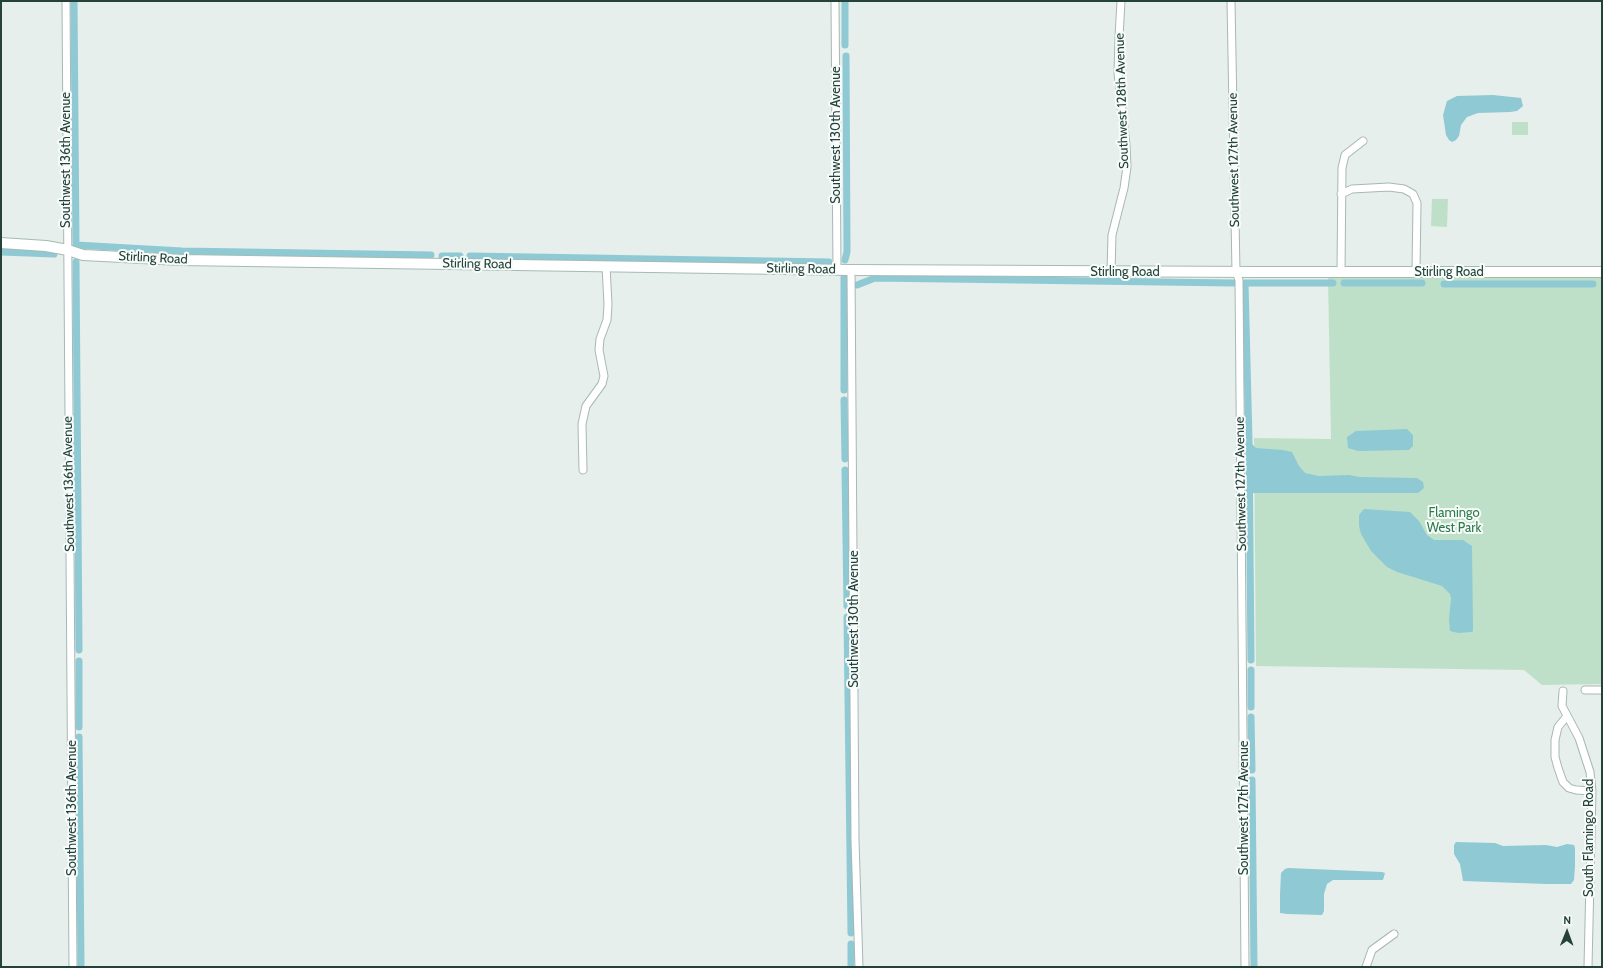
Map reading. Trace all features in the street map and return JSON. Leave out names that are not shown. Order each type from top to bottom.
[{"type":"street","name":"Southwest 136th Avenue","points":[[66,1],[73,967]]},
{"type":"street","name":"Southwest 130th Avenue","points":[[835,1],[837,270]]},
{"type":"street","name":"Southwest 128th Avenue","points":[[1111,272],[1112,235],[1124,188],[1127,167],[1118,73],[1121,1]]},
{"type":"street","name":"Southwest 127th Avenue","points":[[1231,1],[1236,272],[1239,280],[1245,967]]},
{"type":"street","points":[[1342,272],[1342,168],[1345,155],[1363,141]]},
{"type":"street","points":[[1341,194],[1352,189],[1389,187],[1404,189],[1413,194],[1417,203],[1416,272]]},
{"type":"street","name":"Stirling Road","points":[[1,243],[46,246],[68,250],[83,255],[180,260],[837,270],[1111,272],[1602,272]]},
{"type":"street","points":[[583,470],[582,424],[586,406],[602,384],[604,376],[599,350],[600,339],[607,320],[608,304],[606,266]]},
{"type":"street","name":"Southwest 130th Avenue","points":[[851,270],[855,816],[859,967]]},
{"type":"street","points":[[1585,690],[1602,690]]},
{"type":"street","name":"South Flamingo Road","points":[[1562,691],[1562,706],[1579,738],[1590,772],[1592,791],[1588,967]]},
{"type":"street","points":[[1567,716],[1558,727],[1555,740],[1555,757],[1558,768],[1563,782],[1569,788],[1592,791]]},
{"type":"street","points":[[1366,967],[1372,950],[1394,934]]},
{"type":"green space","points":[[1512,122],[1528,122],[1528,135],[1512,135]]},
{"type":"green space","points":[[1432,199],[1448,199],[1447,227],[1431,226]]},
{"type":"green space","name":"Flamingo West Park","points":[[1328,278],[1602,278],[1602,684],[1542,685],[1524,670],[1256,666],[1254,438],[1331,439]]},
{"type":"water","points":[[1493,95],[1521,98],[1523,106],[1517,111],[1478,113],[1467,117],[1461,125],[1459,136],[1456,140],[1452,142],[1449,140],[1446,135],[1443,115],[1447,101],[1457,96]]},
{"type":"water","points":[[1407,429],[1413,435],[1413,446],[1409,450],[1358,451],[1348,448],[1347,437],[1356,431]]},
{"type":"water","points":[[1249,441],[1256,448],[1292,452],[1299,466],[1305,473],[1319,476],[1349,475],[1360,477],[1417,478],[1423,482],[1424,488],[1418,493],[1249,493]]},
{"type":"water","points":[[1364,509],[1410,512],[1419,521],[1427,535],[1434,540],[1463,540],[1472,546],[1472,632],[1458,633],[1450,631],[1449,619],[1451,599],[1450,594],[1442,586],[1397,572],[1387,567],[1371,551],[1361,534],[1359,526],[1359,515]]},
{"type":"water","points":[[1456,842],[1495,843],[1503,846],[1546,845],[1557,847],[1567,844],[1574,845],[1574,880],[1571,884],[1463,881],[1460,864],[1454,854],[1454,845]]},
{"type":"water","points":[[1288,868],[1385,873],[1383,880],[1333,880],[1327,884],[1324,894],[1324,911],[1322,915],[1287,914],[1280,913],[1280,895],[1281,873]]},
{"type":"waterway","points":[[74,1],[76,245],[182,251],[431,255]]},
{"type":"waterway","points":[[845,1],[845,45]]},
{"type":"waterway","points":[[845,260],[847,252],[846,56]]},
{"type":"waterway","points":[[1,252],[54,254]]},
{"type":"waterway","points":[[442,256],[460,256]]},
{"type":"waterway","points":[[470,256],[829,262]]},
{"type":"waterway","points":[[76,262],[79,650]]},
{"type":"waterway","points":[[844,277],[844,390]]},
{"type":"waterway","points":[[857,285],[875,278],[1233,283]]},
{"type":"waterway","points":[[1251,660],[1249,441],[1245,283],[1333,283]]},
{"type":"waterway","points":[[1344,283],[1422,283]]},
{"type":"waterway","points":[[1444,284],[1593,284]]},
{"type":"waterway","points":[[844,400],[845,459]]},
{"type":"waterway","points":[[845,470],[847,606]]},
{"type":"waterway","points":[[847,617],[851,933]]},
{"type":"waterway","points":[[79,661],[79,727]]},
{"type":"waterway","points":[[1251,670],[1251,707]]},
{"type":"waterway","points":[[1251,717],[1252,770]]},
{"type":"waterway","points":[[79,737],[81,967]]},
{"type":"waterway","points":[[1252,780],[1254,967]]},
{"type":"waterway","points":[[851,944],[851,967]]}]
